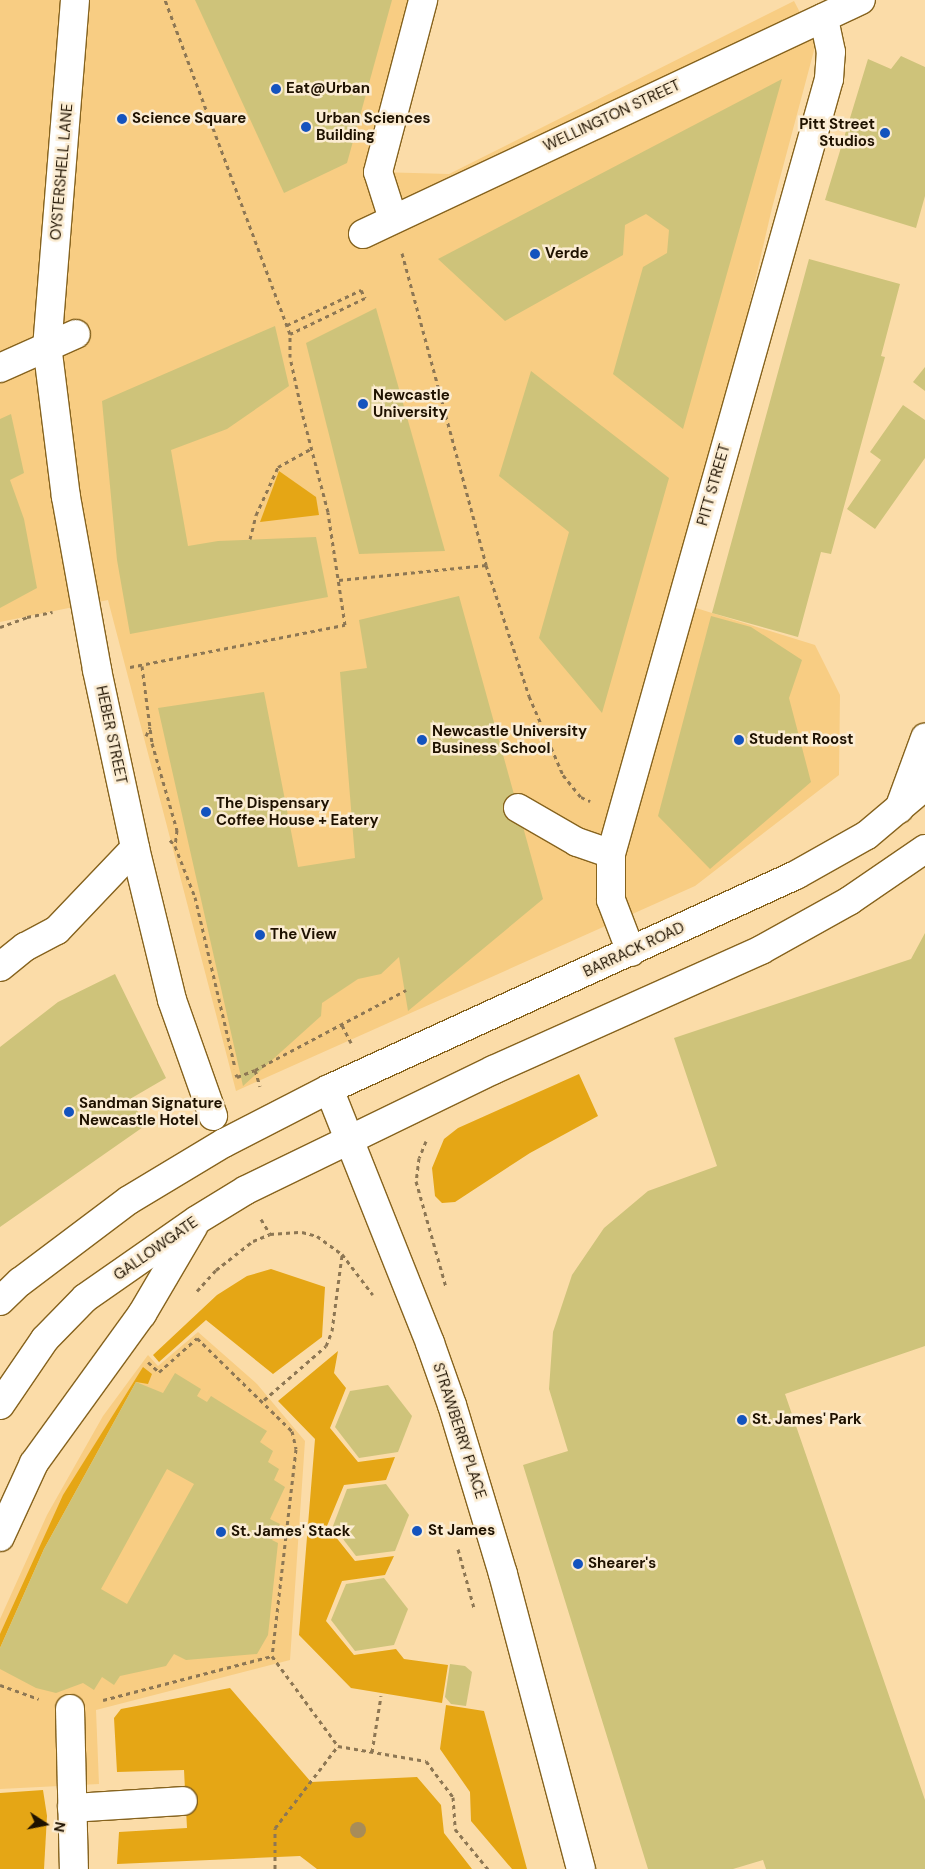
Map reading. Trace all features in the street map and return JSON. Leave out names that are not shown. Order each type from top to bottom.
[{"type":"street","name":"OYSTERSHELL LANE","points":[[47,345],[75,0]]},
{"type":"street","points":[[393,219],[378,172],[423,0]]},
{"type":"street","name":"WELLINGTON STREET","points":[[363,234],[862,0]]},
{"type":"street","name":"PITT STREET","points":[[630,952],[611,900],[611,854],[620,816],[829,80],[831,52],[824,18]]},
{"type":"street","points":[[0,368],[47,345],[76,334]]},
{"type":"street","name":"HEBER STREET","points":[[47,345],[66,497],[97,670],[135,848],[172,1000],[213,1116]]},
{"type":"street","points":[[899,809],[925,738]]},
{"type":"street","name":"BARRACK ROAD","points":[[329,1089],[630,952],[834,856],[899,809],[925,786]]},
{"type":"street","points":[[518,808],[577,842],[611,854]]},
{"type":"street","points":[[0,967],[25,947],[58,930],[135,848]]},
{"type":"street","name":"GALLOWGATE","points":[[3,1397],[46,1339],[85,1298],[197,1220],[289,1167],[809,924],[886,878],[925,849]]},
{"type":"street","points":[[0,1300],[10,1286],[129,1200],[168,1175],[329,1089]]},
{"type":"street","name":"STRAWBERRY PLACE","points":[[329,1089],[430,1343],[454,1414],[503,1574],[581,1869]]},
{"type":"street","points":[[0,1537],[34,1464],[142,1314],[197,1220]]},
{"type":"street","points":[[70,1709],[74,1869]]},
{"type":"street","points":[[72,1808],[183,1801]]},
{"type":"path","points":[[167,1],[290,334],[290,357],[328,512],[345,625],[142,666],[152,744],[176,830],[175,846],[195,897],[237,1077],[255,1070],[406,990]]},
{"type":"path","points":[[393,219],[486,565],[528,696],[563,775],[581,797],[620,816]]},
{"type":"path","points":[[287,325],[361,290],[365,298],[290,334]]},
{"type":"path","points":[[250,539],[256,515],[278,467],[312,448]]},
{"type":"path","points":[[339,580],[486,565]]},
{"type":"path","points":[[0,627],[47,613]]},
{"type":"path","points":[[342,1025],[354,1049]]},
{"type":"path","points":[[255,1070],[262,1092]]},
{"type":"path","points":[[191,1298],[239,1250],[270,1234],[302,1232],[317,1236],[342,1254],[378,1304]]},
{"type":"path","points":[[264,1400],[326,1346],[332,1331],[342,1254]]},
{"type":"path","points":[[141,1356],[159,1372],[197,1338],[264,1400],[292,1431],[296,1449],[272,1656],[338,1746],[426,1761],[453,1797],[456,1829],[488,1869]]},
{"type":"path","points":[[456,1543],[477,1616]]},
{"type":"path","points":[[0,1685],[70,1709],[272,1656]]},
{"type":"path","points":[[372,1752],[381,1696]]},
{"type":"path","points":[[275,1869],[275,1828],[338,1746]]},
{"type":"shaded area","name":"Newcastle University","points":[[0,0],[410,0],[378,172],[449,174],[794,1],[816,43],[772,208],[680,603],[815,645],[840,695],[839,775],[695,886],[236,1091],[108,600],[0,622]]},
{"type":"shaded area","points":[[279,471],[316,497],[319,515],[260,522]]},
{"type":"shaded area","points":[[579,1074],[598,1116],[530,1153],[455,1202],[442,1203],[435,1196],[432,1168],[444,1139],[458,1128]]},
{"type":"shaded area","points":[[271,1269],[325,1287],[322,1337],[273,1374],[206,1320],[159,1362],[153,1355],[217,1295],[247,1276]]},
{"type":"shaded area","name":"St. James' Stack","points":[[198,1332],[257,1384],[305,1441],[290,1660],[96,1710],[99,1784],[0,1789],[0,1619],[47,1515],[103,1416],[148,1355],[158,1366]]},
{"type":"shaded area","points":[[338,1351],[334,1373],[346,1388],[330,1428],[358,1462],[395,1457],[386,1480],[344,1485],[327,1526],[355,1561],[394,1556],[385,1575],[342,1581],[326,1621],[354,1655],[396,1649],[404,1659],[448,1665],[442,1703],[351,1688],[299,1635],[315,1439],[278,1401]]},
{"type":"shaded area","points":[[143,1367],[152,1374],[148,1384],[136,1382],[44,1549],[0,1648],[0,1634],[63,1495]]},
{"type":"shaded area","points":[[230,1688],[311,1782],[417,1777],[441,1805],[444,1833],[472,1869],[317,1869],[300,1856],[117,1864],[119,1832],[187,1828],[184,1770],[117,1772],[114,1718],[121,1709]]},
{"type":"shaded area","points":[[446,1705],[484,1711],[527,1869],[512,1869],[471,1821],[470,1792],[440,1749]]},
{"type":"shaded area","points":[[43,1790],[47,1816],[44,1869],[0,1869],[0,1793]]},
{"type":"building","name":"Urban Sciences Building","points":[[195,0],[392,0],[347,163],[284,193]]},
{"type":"building","name":"Pitt Street Studios","points":[[901,56],[925,67],[925,196],[916,228],[825,200],[868,59],[891,69]]},
{"type":"building","name":"Verde","points":[[782,79],[683,429],[613,374],[643,267],[667,253],[669,230],[646,214],[625,225],[623,255],[505,321],[438,259]]},
{"type":"building","points":[[809,259],[900,284],[881,356],[885,357],[831,554],[821,552],[798,637],[712,613]]},
{"type":"building","points":[[376,308],[445,551],[359,554],[306,343]]},
{"type":"building","points":[[275,326],[289,386],[227,429],[171,450],[188,546],[218,541],[316,537],[328,597],[130,634],[117,560],[102,401]]},
{"type":"building","points":[[925,367],[925,391],[913,382]]},
{"type":"building","points":[[531,371],[669,478],[602,713],[539,638],[569,532],[499,476]]},
{"type":"building","points":[[903,405],[925,420],[925,458],[875,529],[847,509],[881,460],[870,452]]},
{"type":"building","points":[[11,414],[24,473],[10,480],[24,519],[37,588],[0,608],[0,419]]},
{"type":"building","points":[[459,596],[543,899],[408,1011],[399,957],[381,974],[358,979],[322,1003],[321,1016],[243,1086],[158,708],[264,692],[298,867],[355,858],[340,672],[367,668],[359,620]]},
{"type":"building","name":"Student Roost","points":[[711,616],[751,627],[802,660],[789,698],[811,782],[710,869],[658,816]]},
{"type":"building","name":"St. James' Park","points":[[925,933],[925,1346],[785,1394],[925,1800],[925,1869],[766,1869],[763,1860],[733,1869],[648,1869],[523,1465],[568,1451],[549,1389],[553,1332],[572,1275],[604,1228],[648,1191],[717,1166],[674,1038],[911,959]]},
{"type":"building","name":"Sandman Signature Newcastle Hotel","points":[[115,974],[166,1078],[130,1099],[146,1125],[0,1227],[0,1047],[58,1002]]},
{"type":"building","name":"St. James' Stack","points":[[175,1373],[201,1389],[197,1396],[207,1402],[211,1396],[267,1431],[260,1442],[273,1451],[268,1462],[279,1469],[274,1480],[285,1487],[270,1519],[280,1524],[272,1540],[278,1543],[268,1635],[257,1654],[186,1660],[174,1654],[166,1666],[120,1676],[114,1685],[102,1677],[94,1690],[83,1683],[56,1693],[36,1688],[0,1669],[0,1648],[44,1549],[136,1382],[163,1393]],"holes":[[[167,1469],[194,1484],[127,1604],[101,1589]]]},
{"type":"building","points":[[388,1385],[412,1416],[398,1452],[359,1458],[335,1427],[350,1391]]},
{"type":"building","points":[[386,1484],[409,1515],[395,1551],[356,1556],[333,1526],[347,1489]]},
{"type":"building","points":[[384,1578],[408,1609],[394,1645],[355,1651],[331,1620],[346,1584]]},
{"type":"building","points":[[450,1664],[465,1666],[472,1672],[466,1706],[451,1704],[445,1697]]},
{"type":"place","name":"Eat@Urban","points":[[276,89]]},
{"type":"place","name":"Science Square","points":[[122,119]]},
{"type":"place","name":"Urban Sciences Building","points":[[306,127]]},
{"type":"place","name":"Pitt Street Studios","points":[[885,133]]},
{"type":"place","name":"Verde","points":[[535,254]]},
{"type":"place","name":"Newcastle University","points":[[363,404]]},
{"type":"place","name":"Newcastle University Business School","points":[[422,740]]},
{"type":"place","name":"Student Roost","points":[[739,740]]},
{"type":"place","name":"The Dispensary Coffee House + Eatery","points":[[206,812]]},
{"type":"place","name":"The View","points":[[260,935]]},
{"type":"place","name":"Sandman Signature Newcastle Hotel","points":[[69,1112]]},
{"type":"place","name":"St. James' Park","points":[[742,1420]]},
{"type":"place","name":"St James","points":[[417,1531]]},
{"type":"place","name":"St. James' Stack","points":[[221,1532]]},
{"type":"place","name":"Shearer's","points":[[578,1564]]}]
